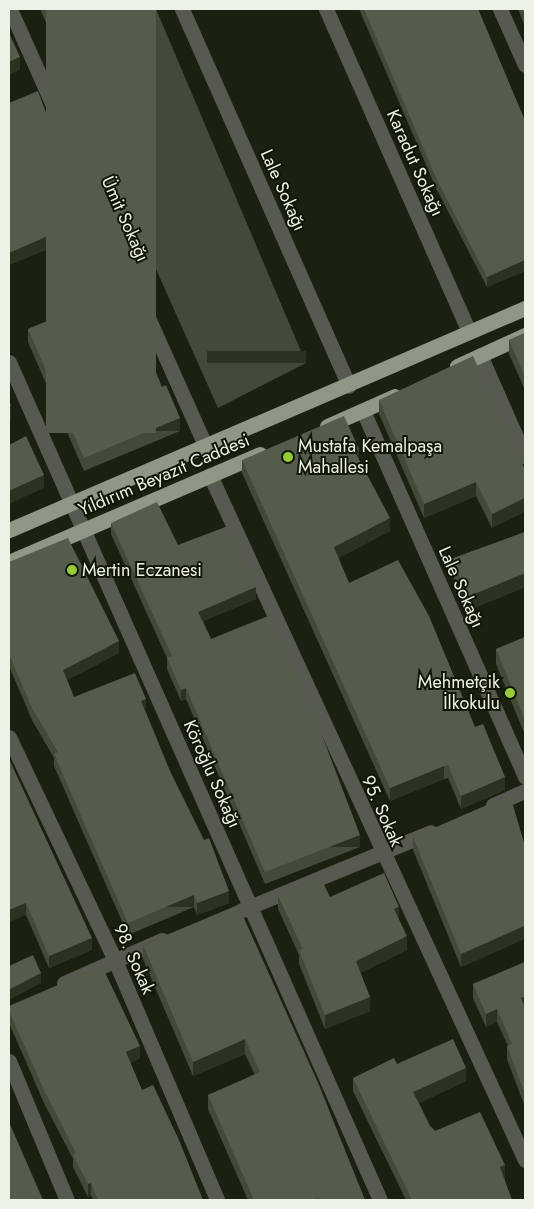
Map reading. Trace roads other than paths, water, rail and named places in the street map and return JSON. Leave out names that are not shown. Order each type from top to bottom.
[{"type":"main road","name":"Yıldırım Beyazıt Caddesi","points":[[9,530],[349,386],[525,308]]},
{"type":"main road","points":[[469,332],[480,355]]},
{"type":"main road","points":[[444,372],[525,335]]},
{"type":"main road","points":[[309,434],[408,390]]},
{"type":"main road","name":"Yıldırım Beyazıt Caddesi","points":[[9,562],[273,448]]},
{"type":"street","name":"Ümit Sokağı","points":[[10,9],[205,446]]},
{"type":"street","name":"Lale Sokağı","points":[[182,9],[349,386]]},
{"type":"street","name":"Karadut Sokağı","points":[[326,9],[469,332]]},
{"type":"street","points":[[500,9],[525,66]]},
{"type":"street","points":[[480,355],[525,457]]},
{"type":"street","name":"Köroğlu Sokağı","points":[[9,362],[380,1200]]},
{"type":"street","name":"Lale Sokağı","points":[[363,411],[525,777]]},
{"type":"street","name":"95. Sokak","points":[[210,475],[381,854],[525,1160]]},
{"type":"street","name":"98. Sokak","points":[[9,737],[114,958],[217,1200]]},
{"type":"street","points":[[480,811],[525,791]]},
{"type":"street","points":[[223,917],[381,854],[444,826]]},
{"type":"street","points":[[53,988],[114,958],[177,934]]},
{"type":"street","points":[[9,1061],[67,1200]]},
{"type":"place","name":"Mustafa Kemalpaşa Mahallesi","points":[[288,457]]},
{"type":"place","name":"Mertin Eczanesi","points":[[72,570]]},
{"type":"place","name":"Mehmetçik İlkokulu","points":[[510,693]]}]
